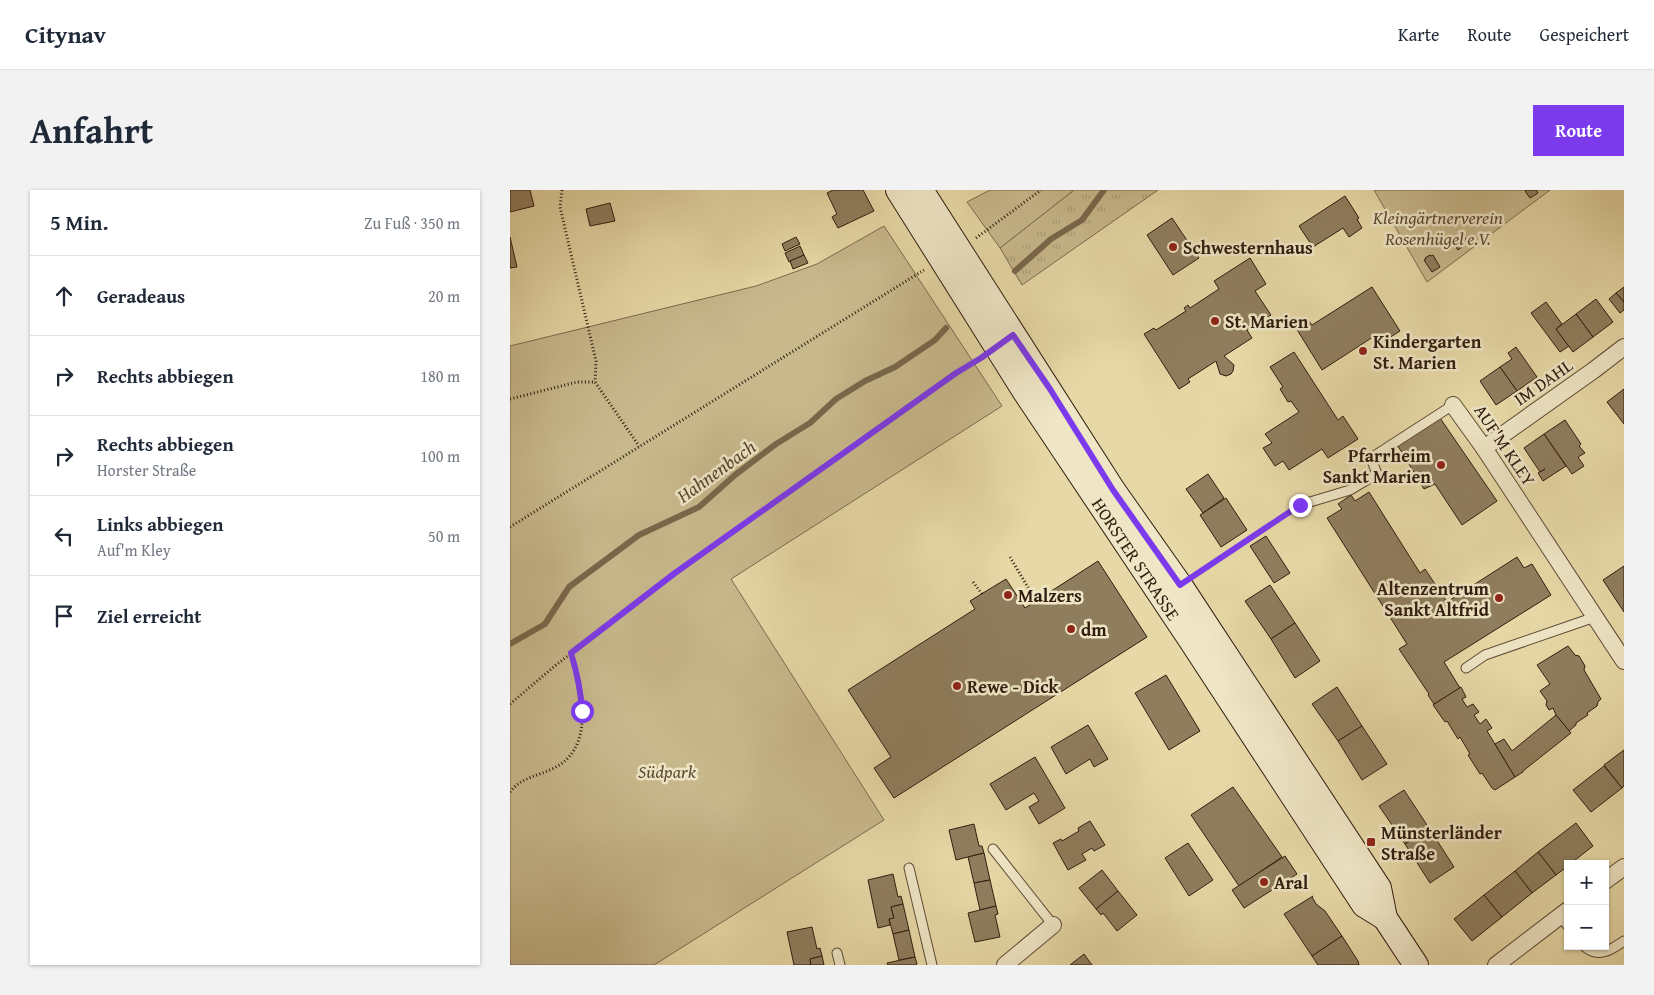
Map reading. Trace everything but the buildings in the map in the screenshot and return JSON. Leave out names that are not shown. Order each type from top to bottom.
[{"type":"main road","name":"HORSTER STRASSE","points":[[912,195],[1025,392],[1364,905],[1385,918]]},
{"type":"main road","name":"HORSTER STRASSE","points":[[912,195],[1180,585],[1379,888],[1385,918],[1416,965]]},
{"type":"street","name":"IM DAHL","points":[[1484,448],[1624,347]]},
{"type":"street","name":"AUF'M KLEY","points":[[1453,405],[1484,448],[1624,661]]},
{"type":"street","points":[[1609,878],[1624,867]]},
{"type":"street","points":[[1496,965],[1564,918]]},
{"type":"street","points":[[1005,965],[1053,925]]},
{"type":"lane","name":"AUF'M KLEY","points":[[1300,505],[1350,490],[1377,474],[1371,458],[1453,405]]},
{"type":"lane","points":[[1466,668],[1484,655],[1595,617]]},
{"type":"lane","points":[[993,849],[1053,925]]},
{"type":"lane","points":[[908,868],[932,965]]},
{"type":"lane","points":[[1589,950],[1599,953],[1610,951],[1624,941]]},
{"type":"lane","points":[[837,952],[840,965]]},
{"type":"path","points":[[562,190],[560,207],[596,361],[595,382],[639,446]]},
{"type":"path","points":[[986,230],[1041,190]]},
{"type":"path","points":[[510,527],[923,271]]},
{"type":"path","points":[[510,704],[571,653],[675,573],[902,411],[997,346]]},
{"type":"path","points":[[510,399],[577,382],[595,382]]},
{"type":"path","points":[[1180,585],[1300,505]]},
{"type":"path","points":[[1010,558],[1036,601]]},
{"type":"path","points":[[973,582],[982,594]]},
{"type":"path","points":[[510,792],[522,781],[563,763],[577,746],[581,729],[581,694],[571,653]]},
{"type":"green space","points":[[990,190],[1074,190],[1000,248],[967,202]]},
{"type":"green space","points":[[1074,190],[1158,190],[1022,285],[1000,248]]},
{"type":"green space","name":"Kleingärtnerverein Rosenhügel e.V.","points":[[1374,190],[1550,190],[1427,282]]},
{"type":"green space","name":"Südpark","points":[[884,226],[1002,406],[731,579],[884,820],[654,965],[510,965],[510,346],[756,286],[817,264]]},
{"type":"waterway","name":"Hahnenbach","points":[[1015,271],[1051,239],[1082,220],[1104,190]]},
{"type":"waterway","name":"Hahnenbach","points":[[510,644],[545,624],[569,587],[639,535],[699,507],[735,475],[776,444],[810,423],[836,399],[865,381],[895,367],[935,340],[946,328]]},
{"type":"place","name":"Schwesternhaus","points":[[1173,247]]},
{"type":"place","name":"St. Marien","points":[[1215,321]]},
{"type":"place","name":"Kindergarten St. Marien","points":[[1363,351]]},
{"type":"place","name":"Pfarrheim Sankt Marien","points":[[1441,465]]},
{"type":"place","name":"Malzers","points":[[1008,595]]},
{"type":"place","name":"Altenzentrum Sankt Altfrid","points":[[1499,598]]},
{"type":"place","name":"dm","points":[[1071,629]]},
{"type":"place","name":"Rewe - Dick","points":[[957,686]]},
{"type":"place","name":"Münsterländer Straße","points":[[1371,842]]},
{"type":"place","name":"Aral","points":[[1264,882]]},
{"type":"route","points":[[582,711],[578,677],[571,653],[675,573],[800,483],[1013,335],[1050,389],[1113,490],[1180,585],[1300,505]]}]
